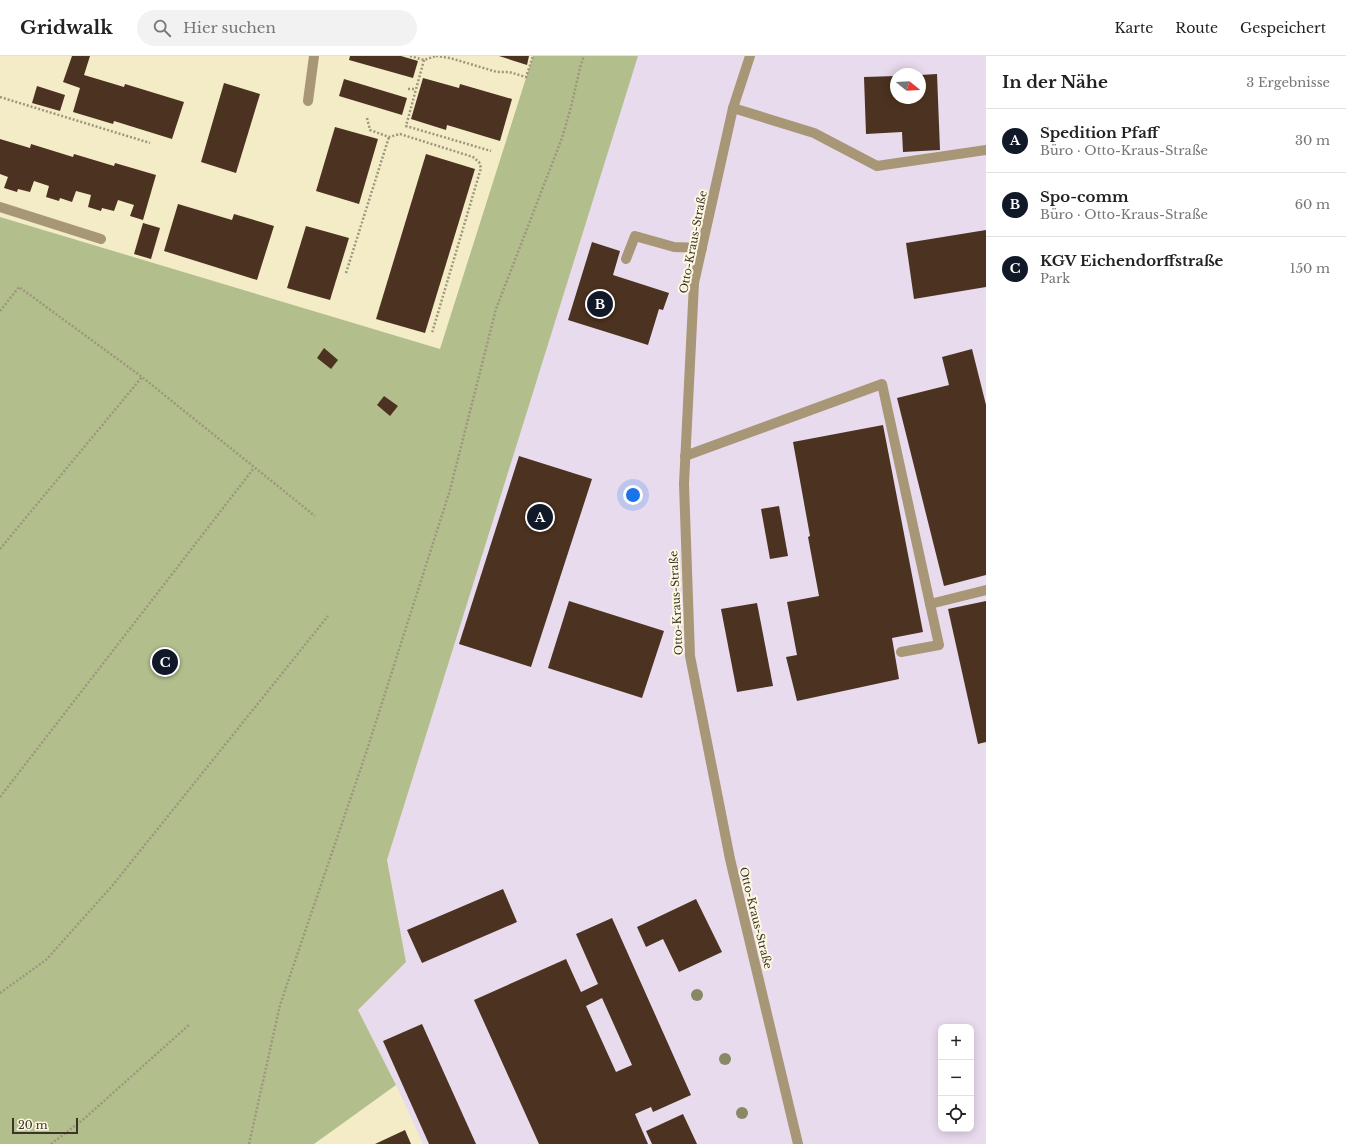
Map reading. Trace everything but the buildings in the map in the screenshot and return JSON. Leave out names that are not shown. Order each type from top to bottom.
[{"type":"street","points":[[308,101],[314,56]]},
{"type":"street","name":"Otto-Kraus-Straße","points":[[750,56],[733,108],[694,283],[684,484],[690,656],[730,860],[798,1144]]},
{"type":"street","points":[[733,108],[814,132],[877,166],[986,150]]},
{"type":"street","points":[[0,207],[101,239]]},
{"type":"street","points":[[626,259],[635,236],[674,247],[702,248]]},
{"type":"street","points":[[685,456],[882,384],[939,645],[900,652]]},
{"type":"street","points":[[930,604],[986,590]]},
{"type":"path","points":[[410,56],[424,60],[436,56],[450,58],[497,72],[509,72],[526,78],[533,56]]},
{"type":"path","points":[[249,1144],[280,1005],[366,753],[448,497],[496,309],[562,138],[572,107],[584,56]]},
{"type":"path","points":[[424,60],[406,126],[491,151]]},
{"type":"path","points":[[408,89],[416,89]]},
{"type":"path","points":[[0,97],[150,143]]},
{"type":"path","points":[[367,118],[370,130],[389,137],[400,134],[473,157],[479,162],[481,168],[432,332]]},
{"type":"path","points":[[346,273],[389,137]]},
{"type":"path","points":[[0,311],[19,287],[142,377],[315,516]]},
{"type":"path","points":[[0,549],[142,377]]},
{"type":"path","points":[[0,797],[254,468]]},
{"type":"path","points":[[0,993],[46,960],[112,886],[328,616]]},
{"type":"path","points":[[51,1144],[85,1118],[190,1024]]},
{"type":"shaded area","points":[[636,56],[986,56],[986,1144],[423,1144],[396,1085],[358,1010],[406,962],[387,860]]},
{"type":"green space","points":[[533,56],[638,56],[387,860],[406,962],[358,1010],[396,1085],[314,1144],[0,1144],[0,217],[440,349]]},
{"type":"place","name":"Spo-comm","points":[[600,304]]},
{"type":"place","name":"Spedition Pfaff","points":[[540,517]]},
{"type":"place","name":"KGV Eichendorffstraße","points":[[165,662]]}]
